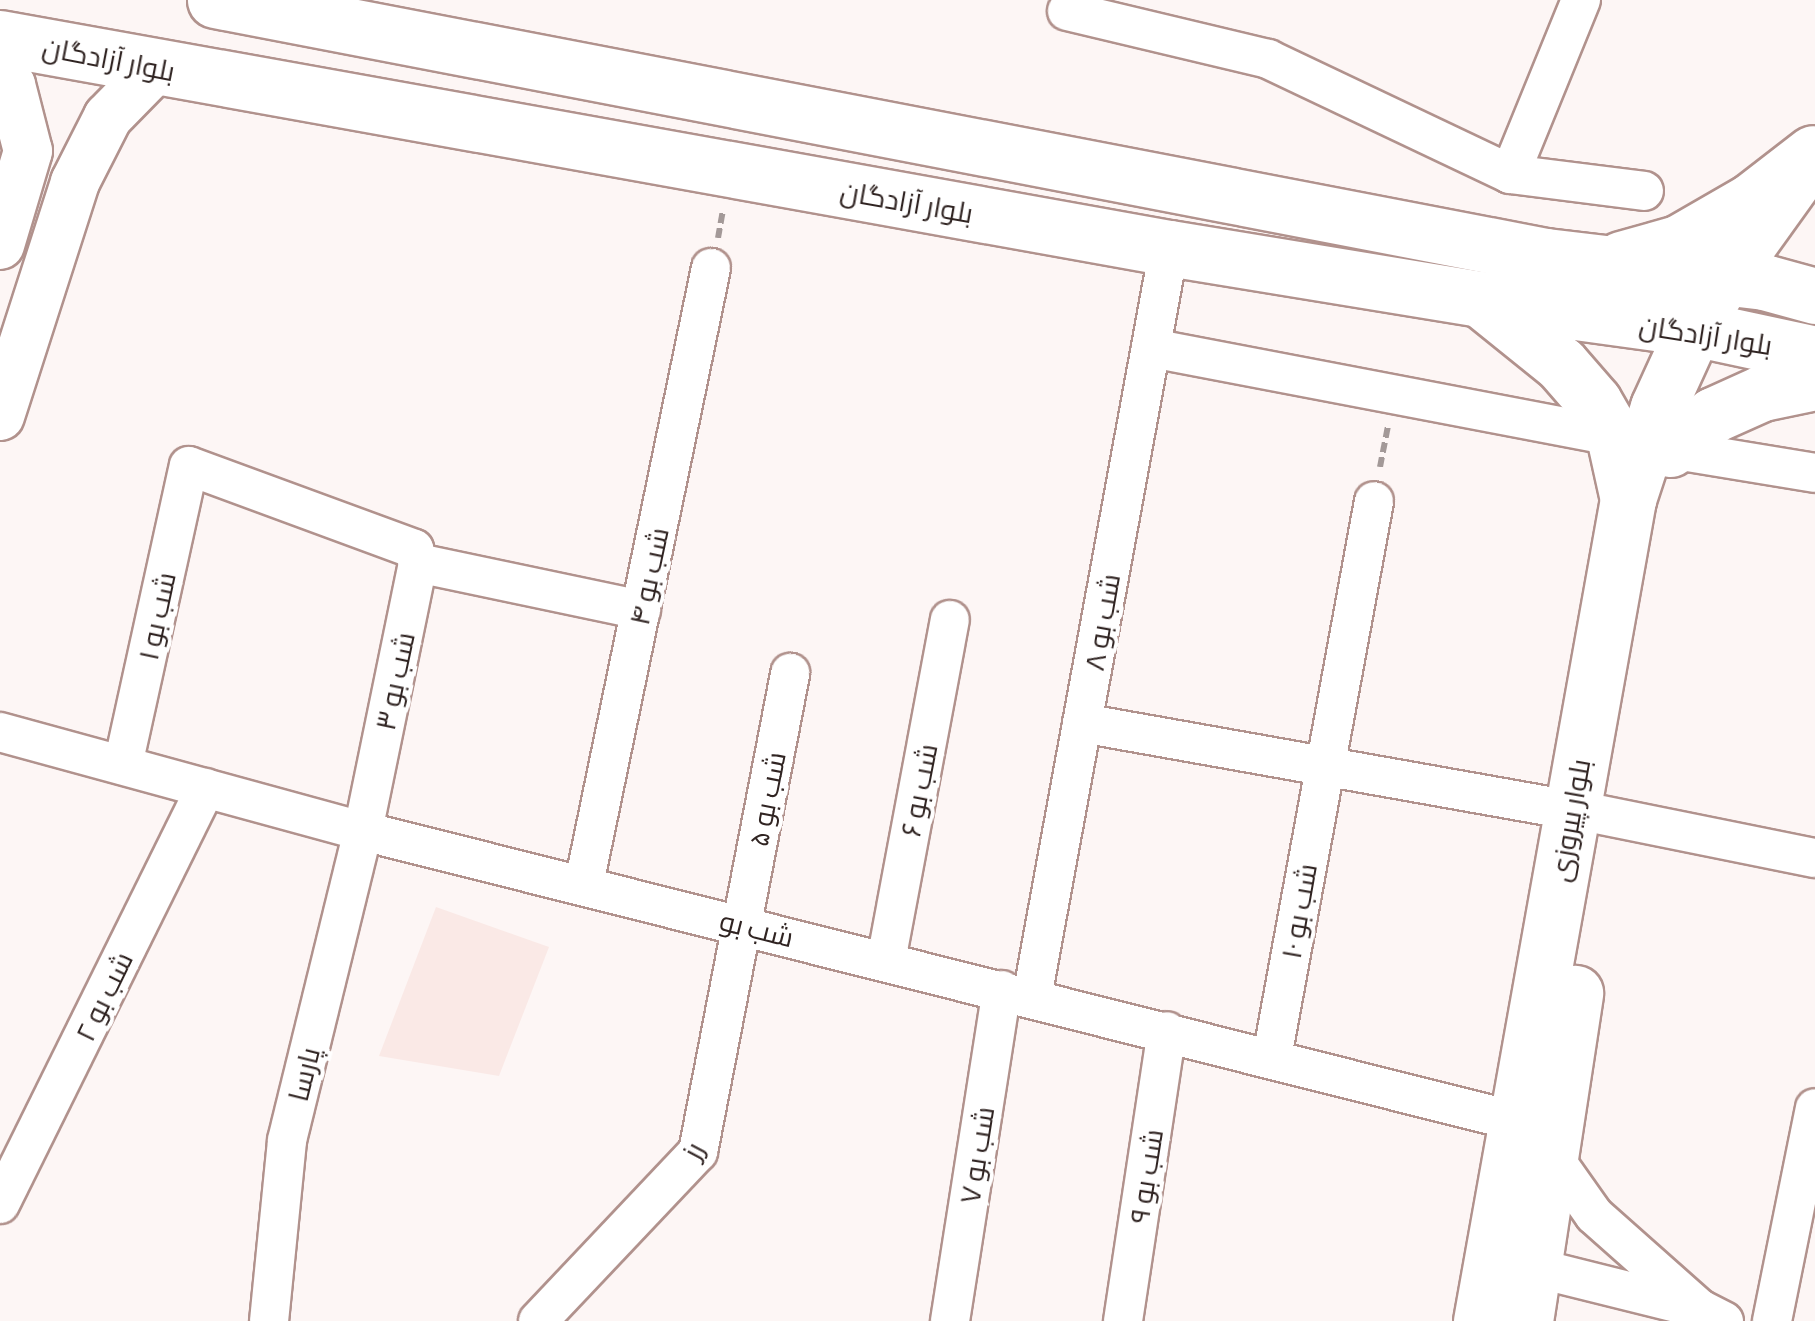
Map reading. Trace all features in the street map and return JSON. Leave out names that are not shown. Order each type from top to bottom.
[{"type":"main road","name":"بلوار آزادگان","points":[[215,0],[1605,264],[1767,286]]},
{"type":"main road","name":"بلوار آزادگان","points":[[0,38],[1170,248],[1480,299],[1707,330],[1815,354]]},
{"type":"main road","points":[[895,199],[906,133]]},
{"type":"main road","points":[[1605,264],[1678,243],[1751,201],[1814,151]]},
{"type":"main road","points":[[1767,286],[1814,151]]},
{"type":"main road","points":[[1707,330],[1767,286],[1815,216]]},
{"type":"main road","points":[[1480,299],[1560,364],[1594,402],[1614,436],[1628,499]]},
{"type":"main road","name":"بلوار پیروزی","points":[[1586,812],[1670,450],[1707,330]]},
{"type":"main road","name":"بلوار پیروزی","points":[[1481,1321],[1533,1138],[1586,812],[1628,499],[1658,407],[1707,330]]},
{"type":"main road","points":[[1670,450],[1713,415],[1762,393],[1815,382]]},
{"type":"main road","name":"بلوار پیروزی","points":[[1525,1321],[1532,1267],[1533,1138]]},
{"type":"street","points":[[1510,174],[1581,0]]},
{"type":"street","points":[[1067,11],[1268,60],[1510,174],[1644,190]]},
{"type":"street","points":[[0,416],[75,182],[108,117],[156,67]]},
{"type":"street","points":[[0,71],[11,85],[28,150],[0,245]]},
{"type":"street","name":"شب بو ۸","points":[[1017,994],[1082,723],[1170,248]]},
{"type":"street","name":"شب بو ۴","points":[[584,884],[712,268]]},
{"type":"street","points":[[1151,348],[1614,436]]},
{"type":"street","points":[[1670,450],[1815,473]]},
{"type":"street","name":"شب بو ۱","points":[[123,766],[190,466],[408,552]]},
{"type":"street","name":"شب بو ۱۰","points":[[1272,1057],[1374,501]]},
{"type":"street","points":[[408,552],[641,610]]},
{"type":"street","name":"شب بو ۳","points":[[362,831],[408,552]]},
{"type":"street","name":"شب بو ۶","points":[[886,961],[950,620]]},
{"type":"street","name":"شب بو ۵","points":[[741,924],[790,673]]},
{"type":"street","points":[[1082,723],[1586,812],[1815,858]]},
{"type":"street","name":"شب بو","points":[[0,732],[362,831],[1272,1057],[1533,1138]]},
{"type":"street","name":"شب بو ۲","points":[[0,1204],[206,788]]},
{"type":"street","name":"پارسا","points":[[270,1321],[287,1141],[362,831]]},
{"type":"street","name":"رز","points":[[538,1321],[698,1152],[741,924]]},
{"type":"street","name":"شب بو ۷","points":[[950,1321],[1017,994]]},
{"type":"street","name":"شب بو ۹","points":[[1123,1321],[1166,1031]]},
{"type":"street","points":[[1772,1321],[1815,1108]]},
{"type":"street","points":[[1533,1138],[1594,1215],[1712,1315]]},
{"type":"street","points":[[1532,1267],[1712,1315]]},
{"type":"street","points":[[1650,1321],[1712,1315]]},
{"type":"path","points":[[712,268],[731,170]]},
{"type":"path","points":[[1374,501],[1394,395]]},
{"type":"shaded area","points":[[436,907],[549,947],[499,1076],[379,1056]]}]
